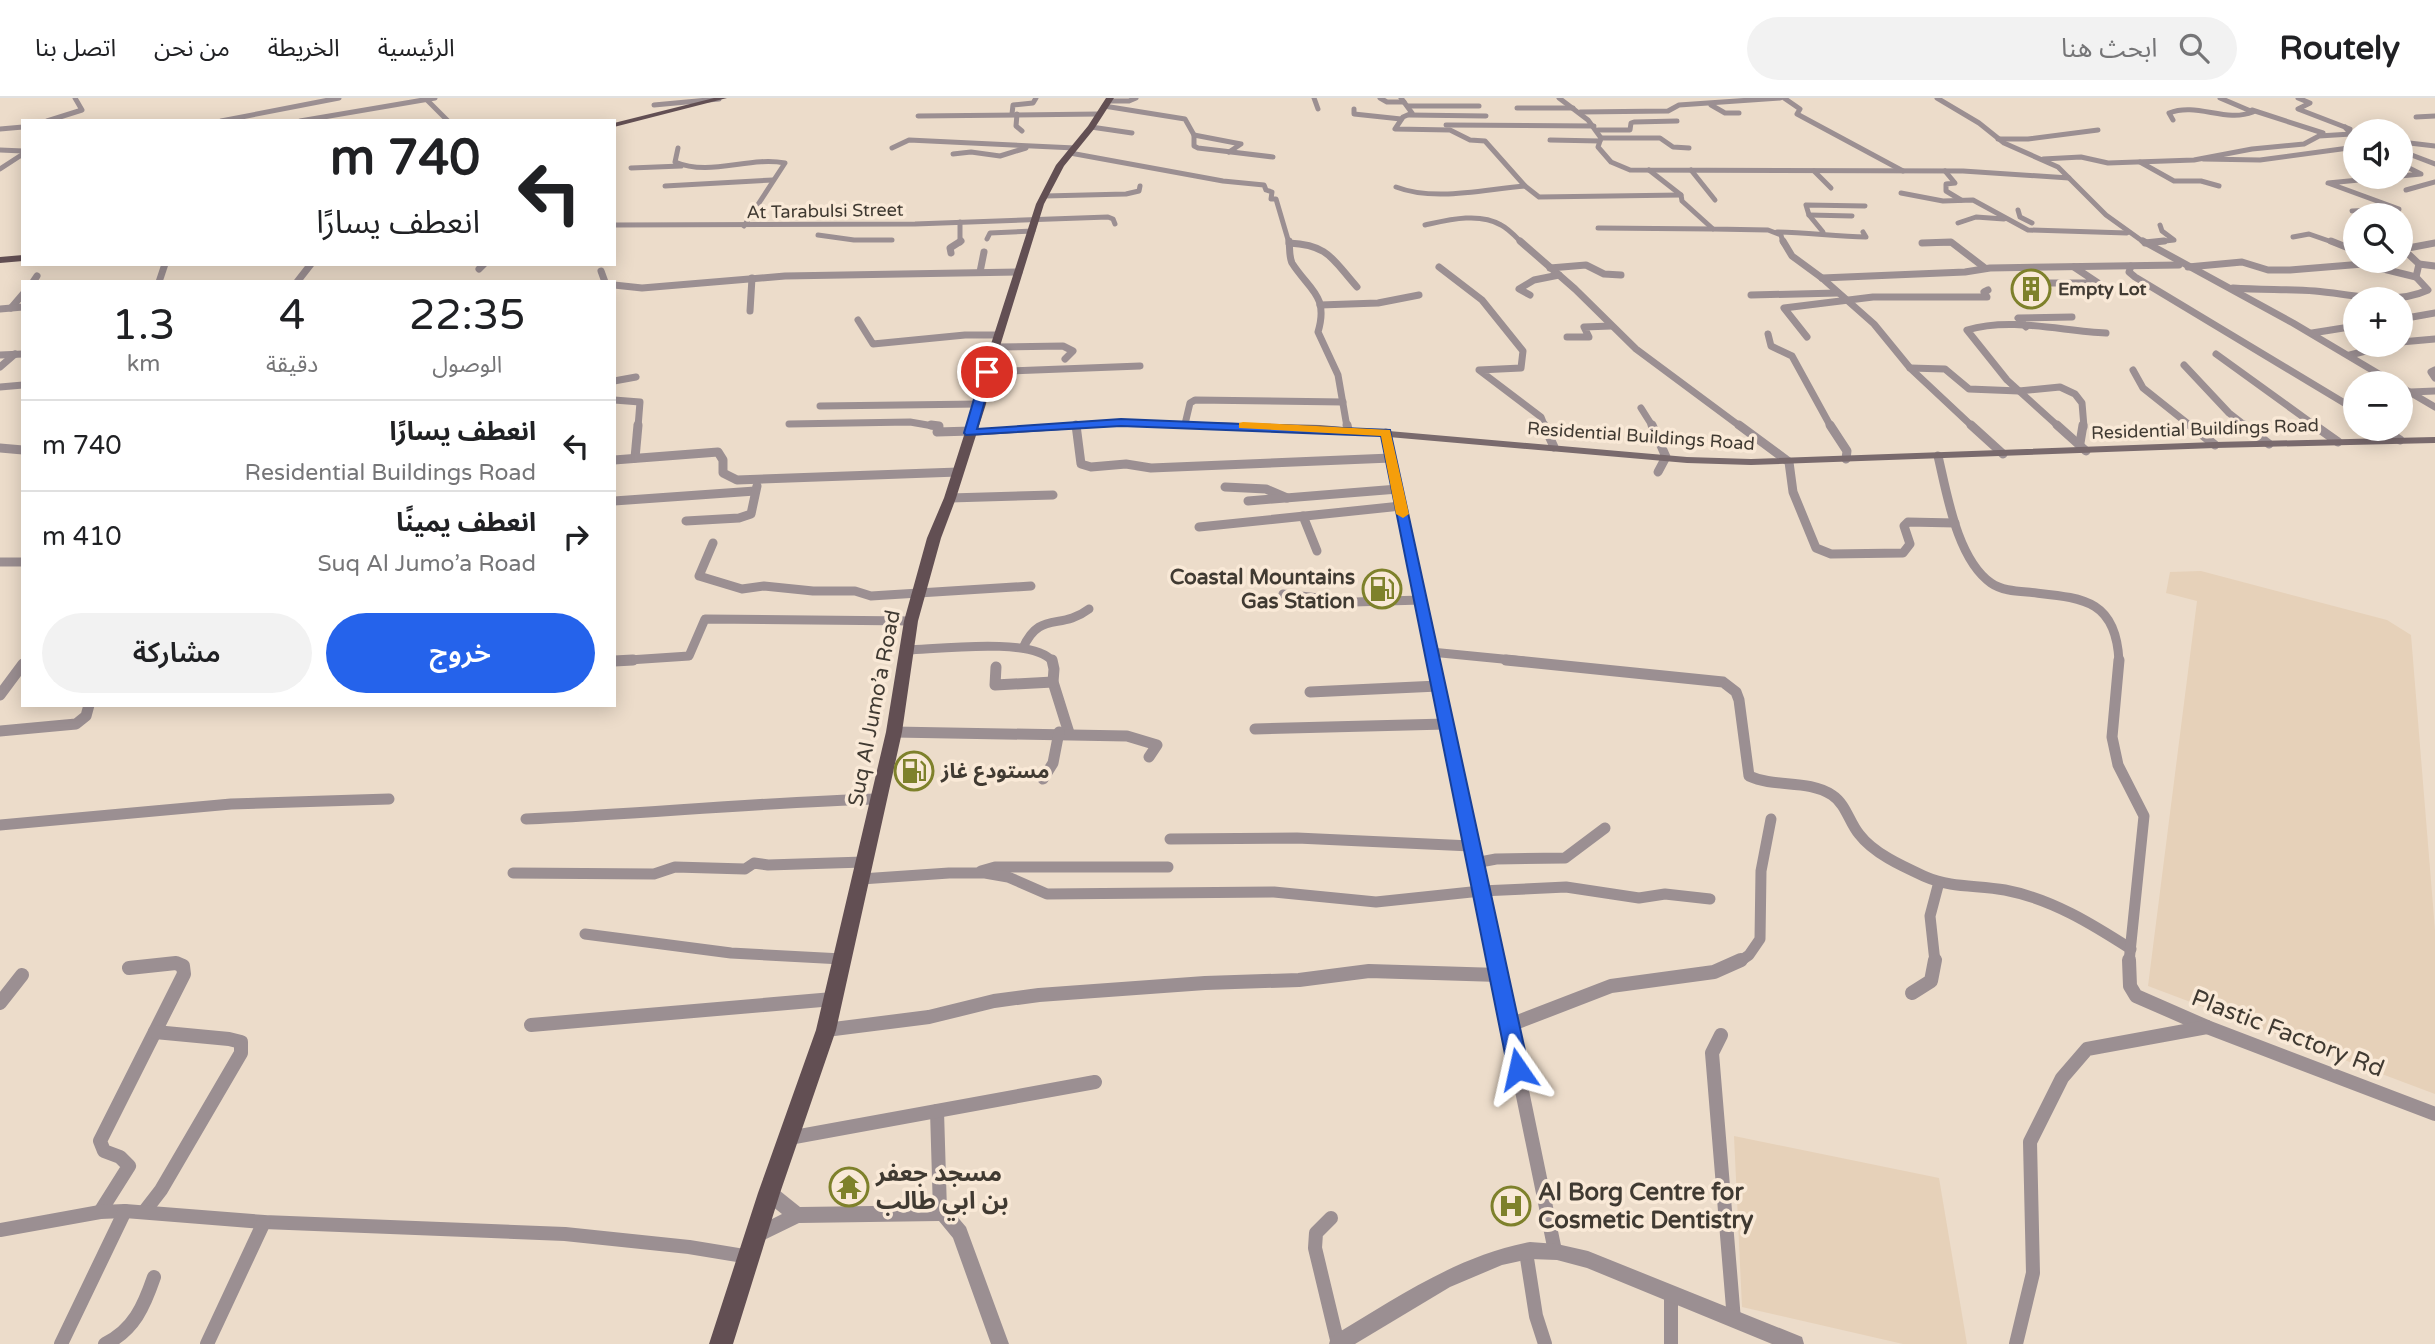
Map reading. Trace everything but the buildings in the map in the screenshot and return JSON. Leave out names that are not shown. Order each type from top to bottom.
[{"type":"main road","points":[[616,125],[721,99]]},
{"type":"main road","name":"Suq Al Jumo’a Road","points":[[721,1344],[826,1030],[894,732],[911,621],[934,538],[950,498],[980,404],[987,372],[1045,196],[1056,172],[1103,109]]},
{"type":"main road","points":[[0,260],[21,258]]},
{"type":"main road","name":"Residential Buildings Road","points":[[971,432],[1076,424],[1185,424],[1348,430],[1720,461],[1789,462],[2003,454],[2083,447],[2370,441]]},
{"type":"main road","name":"Residential Buildings Road","points":[[2413,440],[2435,440]]},
{"type":"street","points":[[53,119],[82,110],[75,98]]},
{"type":"street","points":[[231,119],[339,98]]},
{"type":"street","points":[[311,119],[435,98]]},
{"type":"street","points":[[1022,131],[1016,126],[1013,105],[1033,103],[1037,98]]},
{"type":"street","points":[[1103,109],[1136,98]]},
{"type":"street","points":[[1314,98],[1318,109]]},
{"type":"street","points":[[1380,98],[1387,102],[1479,106]]},
{"type":"street","points":[[1559,98],[1596,128],[1601,139],[1599,150],[1618,166],[1630,170],[1945,171],[2069,178]]},
{"type":"street","points":[[1688,98],[1697,104]]},
{"type":"street","points":[[1722,98],[1731,103]]},
{"type":"street","points":[[1580,113],[1674,111],[1675,106],[1782,98],[1800,110],[1797,114],[1903,171]]},
{"type":"street","points":[[1938,98],[1954,98]]},
{"type":"street","points":[[1938,98],[1979,123],[1998,139],[2058,167],[2127,233],[2183,266],[2343,351]]},
{"type":"street","points":[[2220,98],[2300,128],[2337,135]]},
{"type":"street","points":[[2298,98],[2310,104],[2299,106],[2298,109],[2343,126]]},
{"type":"street","points":[[426,99],[446,119]]},
{"type":"street","points":[[654,105],[721,99]]},
{"type":"street","points":[[1404,102],[1412,111],[1409,115]]},
{"type":"street","points":[[1710,105],[1725,113],[1739,113]]},
{"type":"street","points":[[1517,108],[1573,108]]},
{"type":"street","points":[[1103,109],[1132,133]]},
{"type":"street","points":[[918,116],[1103,109],[1185,118],[1194,135],[1196,148],[1273,156]]},
{"type":"street","points":[[1354,109],[1354,114],[1401,119]]},
{"type":"street","points":[[2173,120],[2169,113],[2179,109],[2243,116],[2251,114],[2252,110]]},
{"type":"street","points":[[1486,116],[1409,115],[1401,119],[1395,129],[1450,130],[1469,139],[1485,141],[1525,186],[1539,197],[1681,195]]},
{"type":"street","points":[[2417,117],[2435,116]]},
{"type":"street","points":[[1423,124],[1631,129],[1631,123],[1634,122],[1677,121]]},
{"type":"street","points":[[0,129],[21,127]]},
{"type":"street","points":[[1998,139],[2028,139],[2098,130]]},
{"type":"street","points":[[1194,135],[1241,144],[1228,153]]},
{"type":"street","points":[[2040,159],[2081,157],[2102,162],[2140,162],[2200,159],[2252,149],[2304,144],[2317,136],[2343,135]]},
{"type":"street","points":[[1550,140],[1656,138],[1664,139],[1675,148],[1689,148]]},
{"type":"street","points":[[892,148],[909,140],[1049,146],[1223,181],[1264,185],[1266,190],[1272,192],[1271,199],[1276,199],[1292,253],[1290,260],[1312,284],[1320,305],[1323,319],[1318,332],[1335,366],[1348,430]]},
{"type":"street","points":[[2413,143],[2435,146]]},
{"type":"street","points":[[953,154],[972,152],[1003,157],[1011,156],[1018,149],[1049,146]]},
{"type":"street","points":[[678,148],[675,162],[681,166]]},
{"type":"street","points":[[2200,159],[2225,164],[2251,159],[2284,159],[2293,155],[2343,149]]},
{"type":"street","points":[[0,150],[21,153]]},
{"type":"street","points":[[0,169],[21,154]]},
{"type":"street","points":[[2413,156],[2435,164]]},
{"type":"street","points":[[631,168],[722,166],[771,161],[785,163],[744,226]]},
{"type":"street","points":[[2140,162],[2174,181],[2201,181],[2219,186]]},
{"type":"street","points":[[0,169],[21,164]]},
{"type":"street","points":[[2413,169],[2421,174],[2413,175]]},
{"type":"street","points":[[1649,170],[1681,195],[1682,201],[1713,229]]},
{"type":"street","points":[[1691,170],[1715,200]]},
{"type":"street","points":[[1814,171],[1831,188]]},
{"type":"street","points":[[1945,171],[1955,183],[1946,184],[1946,191],[1962,200]]},
{"type":"street","points":[[665,186],[700,186],[744,178],[773,180]]},
{"type":"street","points":[[2343,182],[2328,183],[2343,188]]},
{"type":"street","points":[[2406,190],[2435,182]]},
{"type":"street","points":[[1045,196],[1130,194],[1139,191],[1140,186]]},
{"type":"street","points":[[1396,187],[1408,192],[1424,192],[1525,186]]},
{"type":"street","points":[[2344,189],[2383,203]]},
{"type":"street","points":[[1901,192],[1941,200],[1975,201],[2028,230],[2127,233]]},
{"type":"street","points":[[1823,232],[1809,215],[1807,205],[1865,206]]},
{"type":"street","points":[[2018,210],[2020,217],[2027,222],[2040,224],[2050,230]]},
{"type":"street","points":[[1809,215],[1852,216]]},
{"type":"street","points":[[1958,223],[1976,217],[2007,219]]},
{"type":"street","points":[[987,239],[990,233],[1034,226],[1110,218],[1115,223]]},
{"type":"street","points":[[1424,225],[1455,218],[1497,222],[1525,243],[1636,349],[1789,462],[1793,492],[1816,548],[1825,553],[1903,553],[1909,549],[1911,543],[1904,526],[1908,522],[1955,523]]},
{"type":"street","points":[[951,253],[950,248],[961,242],[960,222]]},
{"type":"street","name":"At Tarabulsi Street","points":[[616,225],[744,226],[960,222],[1034,226]]},
{"type":"street","points":[[813,246],[823,225]]},
{"type":"street","points":[[2144,243],[2174,240],[2163,232],[2160,225]]},
{"type":"street","points":[[1598,228],[1823,232],[1834,237],[1867,236],[1863,232]]},
{"type":"street","points":[[1777,232],[1792,256],[1822,278],[1874,324],[1910,368],[2003,454]]},
{"type":"street","points":[[2293,237],[2301,234],[2316,235],[2343,246]]},
{"type":"street","points":[[818,235],[854,240],[891,240]]},
{"type":"street","points":[[1922,243],[1951,242],[1985,268]]},
{"type":"street","points":[[1289,243],[1311,244],[1321,248],[1357,287]]},
{"type":"street","points":[[2413,247],[2435,243]]},
{"type":"street","points":[[980,272],[984,252]]},
{"type":"street","points":[[2413,259],[2419,264],[2435,266]]},
{"type":"street","points":[[1822,278],[1965,272],[1985,268],[2183,266],[2242,262],[2268,270],[2290,271],[2363,264],[2416,277],[2432,291]]},
{"type":"street","points":[[2416,277],[2419,264]]},
{"type":"street","points":[[1550,268],[1586,265],[1604,274],[1621,275]]},
{"type":"street","points":[[299,280],[309,266]]},
{"type":"street","points":[[2132,266],[2129,272],[2135,277],[2343,402]]},
{"type":"street","points":[[1439,267],[1482,300],[1523,351],[1521,368],[1479,370],[1541,417],[1554,447]]},
{"type":"street","points":[[2042,283],[2098,283],[2074,267]]},
{"type":"street","points":[[601,271],[604,280]]},
{"type":"street","points":[[616,285],[634,288],[871,272],[1019,272]]},
{"type":"street","points":[[1530,295],[1519,289],[1534,280],[1559,275]]},
{"type":"street","points":[[750,311],[752,278]]},
{"type":"street","points":[[2227,287],[2314,291],[2378,298],[2432,291]]},
{"type":"street","points":[[1807,337],[1784,308],[1873,297],[1985,297],[1988,296],[1984,291],[1988,290]]},
{"type":"street","points":[[1751,295],[1838,293]]},
{"type":"street","points":[[1320,305],[1378,303],[1419,295]]},
{"type":"street","points":[[11,308],[21,296]]},
{"type":"street","points":[[0,309],[21,307]]},
{"type":"street","points":[[2413,317],[2435,313]]},
{"type":"street","points":[[2026,327],[2017,318],[2072,317]]},
{"type":"street","points":[[858,320],[873,344],[965,335],[997,341],[1063,346],[1073,351],[1065,359]]},
{"type":"street","points":[[1567,337],[1589,337],[1584,327],[1611,326]]},
{"type":"street","points":[[2083,447],[2019,391],[1966,330],[1978,327],[2026,327],[2106,333]]},
{"type":"street","points":[[2312,333],[2343,328]]},
{"type":"street","points":[[1768,334],[1770,346],[1792,356],[1821,411],[1847,451],[1846,459]]},
{"type":"street","points":[[2413,341],[2435,339]]},
{"type":"street","points":[[0,355],[19,354]]},
{"type":"street","points":[[0,367],[19,354]]},
{"type":"street","points":[[2216,354],[2339,442]]},
{"type":"street","points":[[2353,357],[2376,371]]},
{"type":"street","points":[[2184,365],[2230,413],[2269,444]]},
{"type":"street","points":[[987,372],[1140,366]]},
{"type":"street","points":[[1910,368],[1945,369],[1969,389],[2019,391],[2057,387],[2075,394],[2083,408],[2083,447]]},
{"type":"street","points":[[2133,370],[2143,388],[2214,445]]},
{"type":"street","points":[[2435,370],[2431,372],[2435,379]]},
{"type":"street","points":[[616,381],[636,377]]},
{"type":"street","points":[[0,387],[21,385]]},
{"type":"street","points":[[2413,390],[2435,391]]},
{"type":"street","points":[[2413,395],[2435,407]]},
{"type":"street","points":[[616,400],[640,402],[635,458]]},
{"type":"street","points":[[1185,424],[1190,403],[1195,400],[1343,402]]},
{"type":"street","points":[[820,406],[980,404]]},
{"type":"street","points":[[1641,408],[1655,430],[1666,457],[1658,472]]},
{"type":"street","points":[[789,424],[920,422],[939,426],[937,432],[971,432]]},
{"type":"street","points":[[1076,424],[1079,459],[1084,466],[1126,464],[1151,468],[1391,458]]},
{"type":"street","points":[[1386,433],[1555,1251]]},
{"type":"street","points":[[0,448],[21,450]]},
{"type":"street","points":[[616,460],[718,452],[723,460],[723,474],[737,481],[958,472]]},
{"type":"street","points":[[1431,652],[1723,682],[1736,692],[1739,700],[1749,776],[1765,782],[1815,788],[1830,793],[1841,802],[1863,839],[1939,882],[2003,890],[2042,900],[2079,916],[2131,949],[2144,816],[2114,752],[2112,737],[2120,650],[2114,626],[2099,608],[2084,601],[2005,589],[1989,582],[1974,564],[1955,523],[1938,456]]},
{"type":"street","points":[[686,522],[739,518],[751,514],[758,480]]},
{"type":"street","points":[[1225,487],[1266,488],[1287,498]]},
{"type":"street","points":[[1248,500],[1398,489]]},
{"type":"street","points":[[616,501],[755,491]]},
{"type":"street","points":[[950,498],[1053,495]]},
{"type":"street","points":[[1199,527],[1401,506]]},
{"type":"street","points":[[1303,516],[1317,551]]},
{"type":"street","points":[[713,543],[699,576],[741,589],[764,586],[813,591],[855,591],[871,596],[1031,586]]},
{"type":"street","points":[[0,562],[21,562]]},
{"type":"street","points":[[1283,594],[1354,602],[1421,600]]},
{"type":"street","points":[[1023,648],[1030,630],[1039,623],[1070,622],[1079,619],[1090,609]]},
{"type":"street","points":[[616,661],[689,656],[705,619],[911,621]]},
{"type":"street","points":[[908,650],[1023,648],[1050,658],[1055,668],[1053,682],[1058,691],[1064,733],[1055,746],[1056,760],[1043,779]]},
{"type":"street","points":[[0,695],[21,667]]},
{"type":"street","points":[[996,667],[995,685],[1053,682]]},
{"type":"street","points":[[1310,692],[1438,686]]},
{"type":"street","points":[[0,732],[76,724],[86,716],[88,707]]},
{"type":"street","points":[[1255,729],[1446,724]]},
{"type":"street","points":[[894,732],[1127,736],[1157,745],[1149,757]]},
{"type":"street","points":[[0,825],[230,804],[389,799]]},
{"type":"street","points":[[526,819],[628,815],[771,802],[879,799]]},
{"type":"street","points":[[1510,1026],[1613,986],[1641,981],[1696,978],[1746,957],[1756,948],[1760,939],[1761,871],[1771,819]]},
{"type":"street","points":[[1475,863],[1496,859],[1565,858],[1605,828]]},
{"type":"street","points":[[1170,839],[1311,838],[1471,846]]},
{"type":"street","points":[[513,873],[654,874],[675,867],[744,869],[754,863],[768,865],[864,862]]},
{"type":"street","points":[[975,873],[995,867],[1168,867]]},
{"type":"street","points":[[861,879],[975,873],[1005,876],[1035,893],[1047,894],[1274,892],[1376,902],[1480,891],[1566,887],[1639,898],[1665,894],[1710,899]]},
{"type":"street","points":[[1912,993],[1927,987],[1934,977],[1935,956],[1930,920],[1939,882]]},
{"type":"street","points":[[585,934],[730,953],[842,959]]},
{"type":"street","name":"Plastic Factory Rd","points":[[2131,949],[2130,986],[2136,996],[2207,1027],[2435,1114]]},
{"type":"street","points":[[100,1212],[129,1166],[120,1157],[104,1151],[100,1141],[184,974],[183,966],[176,963],[129,968]]},
{"type":"street","points":[[826,1030],[929,1017],[994,1000],[1039,995],[1205,983],[1299,980],[1369,971],[1499,975]]},
{"type":"street","points":[[0,1003],[22,975]]},
{"type":"street","points":[[531,1025],[833,999]]},
{"type":"street","points":[[2015,1344],[2033,1273],[2030,1142],[2062,1078],[2087,1049],[2207,1027]]},
{"type":"street","points":[[144,1212],[161,1190],[241,1053],[241,1042],[229,1039],[155,1032]]},
{"type":"street","points":[[1721,1035],[1712,1053],[1734,1320]]},
{"type":"street","points":[[789,1138],[1094,1082]]},
{"type":"street","points":[[937,1111],[940,1211]]},
{"type":"street","points":[[769,1194],[797,1215]]},
{"type":"street","points":[[61,1344],[124,1211]]},
{"type":"street","points":[[0,1230],[100,1212],[124,1211],[264,1222],[565,1234],[690,1247],[750,1257]]},
{"type":"street","points":[[755,1237],[797,1215],[940,1211],[949,1217],[960,1233],[1000,1344]]},
{"type":"street","points":[[1331,1218],[1316,1233],[1315,1248],[1338,1344],[1450,1277],[1487,1260],[1526,1252],[1555,1251],[1588,1260],[1791,1343]]},
{"type":"street","points":[[207,1344],[264,1222]]},
{"type":"street","points":[[1526,1252],[1536,1316],[1545,1344]]},
{"type":"street","points":[[105,1344],[120,1338],[142,1311],[153,1277]]},
{"type":"street","points":[[1671,1295],[1671,1344]]},
{"type":"shaded area","points":[[2201,571],[2387,620],[2411,635],[2435,930],[2435,1094],[2148,986],[2197,601],[2166,593],[2170,572]]},
{"type":"shaded area","points":[[1734,1136],[1939,1178],[1967,1344],[1903,1344],[1742,1307]]},
{"type":"slow traffic","points":[[1243,426],[1386,433],[1403,514]]},
{"type":"place","name":"Empty Lot","points":[[2031,289]]},
{"type":"place","name":"Coastal Mountains Gas Station","points":[[1382,589]]},
{"type":"place","name":"مستودع غاز","points":[[914,771]]},
{"type":"place","name":"مسجد جعفر بن ابي طالب","points":[[849,1187]]},
{"type":"place","name":"Al Borg Centre for Cosmetic Dentistry","points":[[1511,1206]]},
{"type":"route","points":[[987,372],[970,433],[1121,423],[1320,428],[1386,433],[1518,1069]]}]
